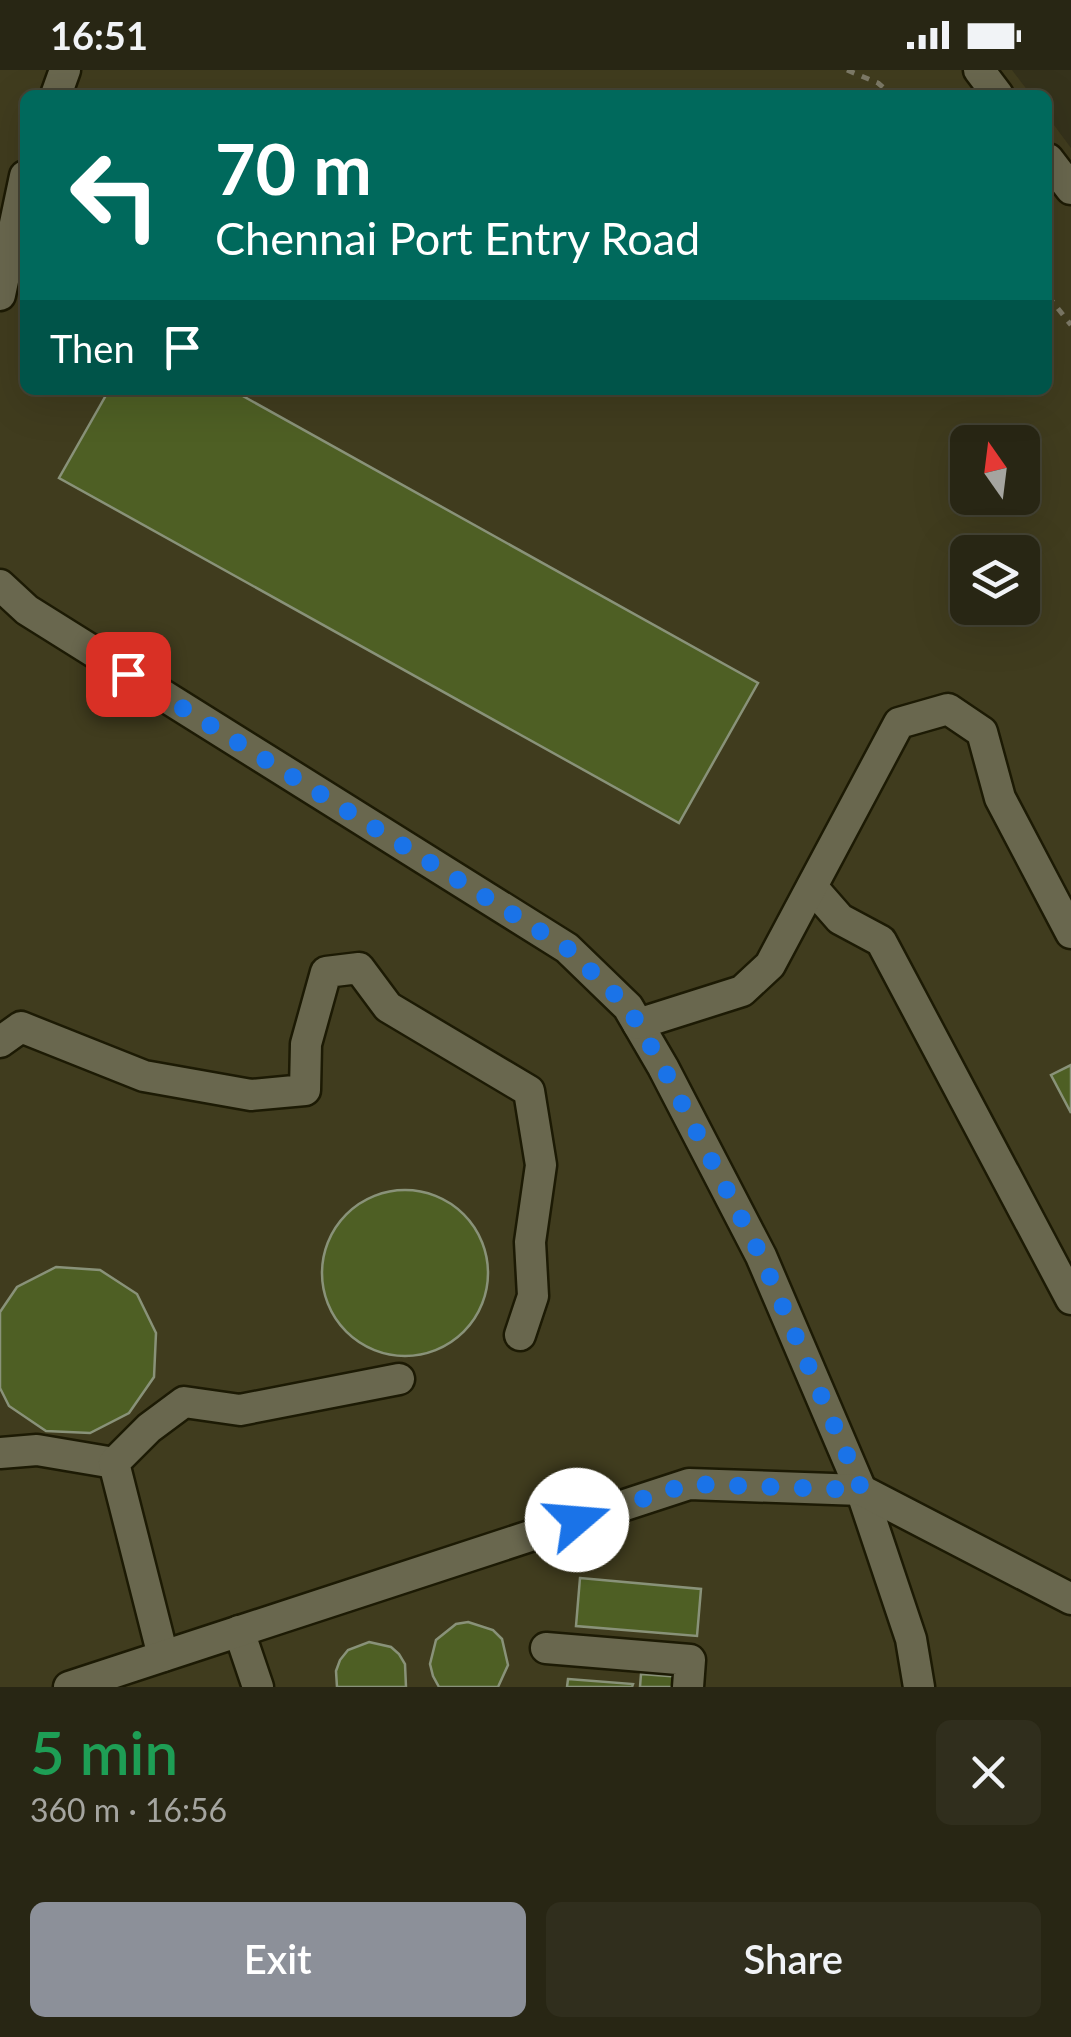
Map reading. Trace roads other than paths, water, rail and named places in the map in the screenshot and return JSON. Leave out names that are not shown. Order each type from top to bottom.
[{"type":"lane","points":[[979,70],[994,90]]},
{"type":"lane","points":[[1052,163],[1071,189]]},
{"type":"lane","points":[[0,295],[20,200]]},
{"type":"lane","points":[[0,585],[27,610],[567,948],[628,1007],[761,1256],[862,1490],[912,1638],[919,1687]]},
{"type":"lane","points":[[638,1024],[742,991],[770,965],[899,723],[948,709],[982,732],[1000,798],[1071,933]]},
{"type":"lane","points":[[812,887],[840,920],[881,941],[1071,1300]]},
{"type":"lane","points":[[0,1042],[20,1027],[144,1076],[251,1095],[304,1090],[306,1044],[326,972],[360,968],[388,1007],[529,1091],[541,1166],[530,1242],[533,1296],[520,1335]]},
{"type":"lane","points":[[114,1463],[149,1428],[184,1402],[240,1410],[398,1379]]},
{"type":"lane","points":[[0,1454],[37,1450],[114,1463]]},
{"type":"lane","points":[[114,1463],[163,1656]]},
{"type":"lane","points":[[69,1687],[689,1484],[862,1490],[1071,1599]]},
{"type":"lane","points":[[240,1631],[258,1687]]},
{"type":"lane","points":[[546,1648],[690,1660],[688,1687]]}]
